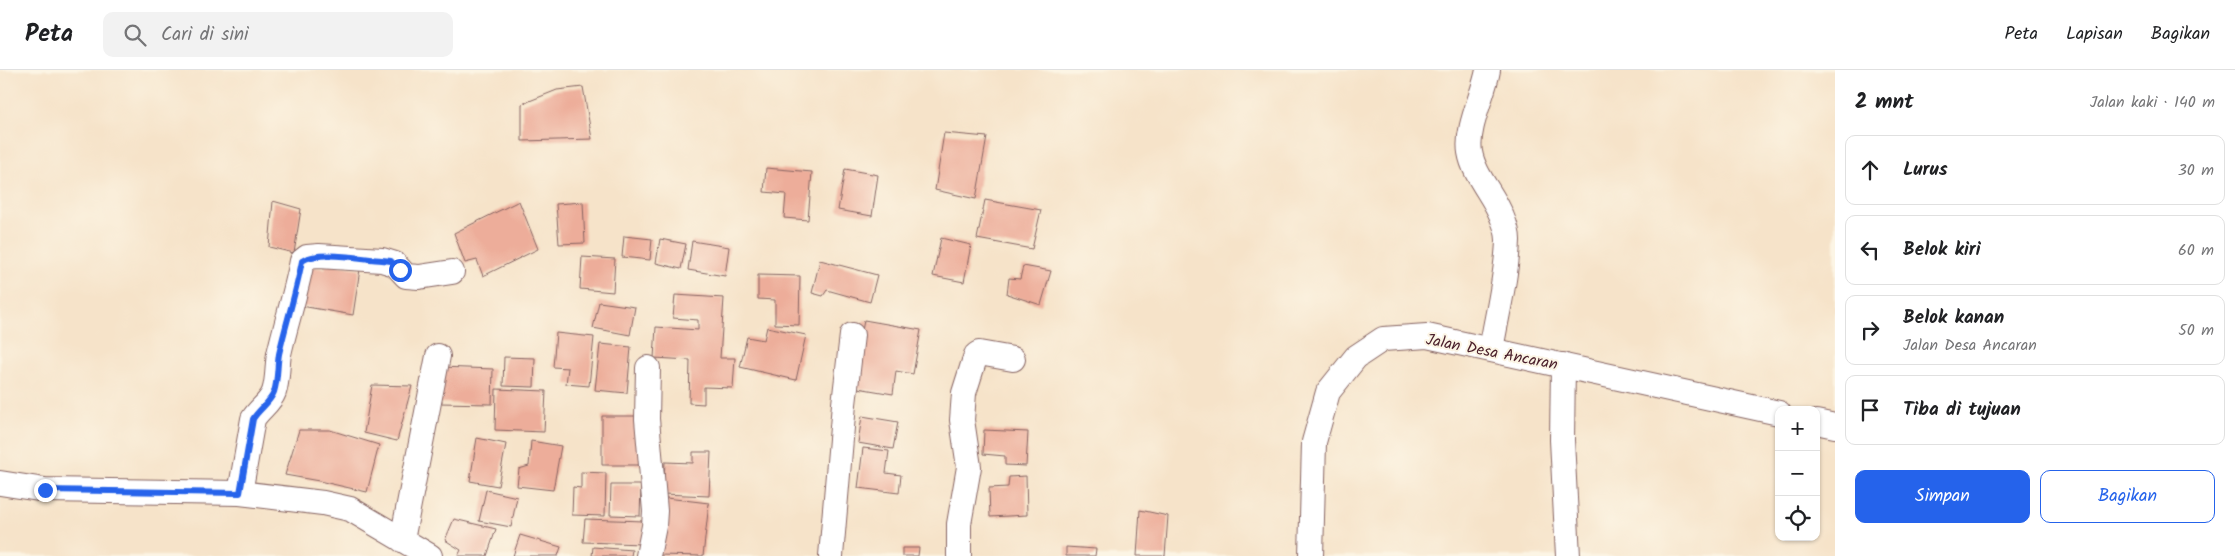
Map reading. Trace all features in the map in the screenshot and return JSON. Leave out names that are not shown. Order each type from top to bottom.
[{"type":"street","points":[[1488,70],[1485,88],[1479,102],[1472,133],[1470,151],[1476,168],[1502,217],[1508,237],[1491,350]]},
{"type":"street","points":[[240,493],[253,419],[258,410],[269,401],[274,391],[279,355],[296,294],[302,261],[308,257],[320,256],[382,260],[396,264],[406,276],[419,277],[452,272]]},
{"type":"street","points":[[831,556],[852,334]]},
{"type":"street","name":"Jalan Desa Ancaran","points":[[1312,556],[1314,442],[1328,392],[1356,356],[1383,339],[1427,336],[1775,412]]},
{"type":"street","points":[[959,556],[959,524],[968,466],[962,420],[964,392],[976,355],[980,353],[1012,359]]},
{"type":"street","points":[[402,540],[438,356]]},
{"type":"street","points":[[1563,365],[1562,440],[1568,556]]},
{"type":"street","points":[[648,368],[647,419],[655,511],[648,556]]},
{"type":"street","points":[[1820,423],[1835,426]]},
{"type":"street","points":[[0,483],[45,490],[240,493],[324,503],[350,509],[430,556]]},
{"type":"building","points":[[583,87],[592,139],[522,141],[522,104],[557,90]]},
{"type":"building","points":[[944,133],[987,137],[976,199],[935,190]]},
{"type":"building","points":[[766,168],[812,172],[808,220],[784,218],[786,194],[764,192]]},
{"type":"building","points":[[845,169],[878,175],[872,216],[838,210]]},
{"type":"building","points":[[985,200],[1041,210],[1032,249],[977,239]]},
{"type":"building","points":[[273,201],[301,209],[294,253],[269,247]]},
{"type":"building","points":[[519,201],[538,249],[483,276],[477,260],[465,263],[454,233]]},
{"type":"building","points":[[583,202],[585,243],[559,244],[556,204]]},
{"type":"building","points":[[624,236],[652,239],[650,260],[622,257]]},
{"type":"building","points":[[941,238],[971,245],[964,282],[933,276]]},
{"type":"building","points":[[660,239],[686,244],[681,269],[656,263]]},
{"type":"building","points":[[692,241],[729,247],[725,276],[688,270]]},
{"type":"building","points":[[582,257],[615,259],[613,292],[580,289]]},
{"type":"building","points":[[820,260],[877,275],[870,302],[827,290],[823,296],[812,293]]},
{"type":"building","points":[[326,263],[360,269],[353,315],[301,306],[308,266],[325,269]]},
{"type":"building","points":[[1023,266],[1051,271],[1041,305],[1007,294],[1009,278],[1020,279]]},
{"type":"building","points":[[758,275],[800,276],[799,325],[775,324],[775,300],[758,299]]},
{"type":"building","points":[[675,295],[724,298],[720,358],[735,358],[733,388],[704,387],[704,404],[689,403],[690,360],[654,358],[656,327],[698,330],[698,320],[673,318]]},
{"type":"building","points":[[599,302],[635,307],[630,335],[593,328]]},
{"type":"building","points":[[864,320],[921,330],[913,374],[896,371],[893,394],[852,387]]},
{"type":"building","points":[[767,327],[806,335],[796,380],[740,367],[747,337],[764,340]]},
{"type":"building","points":[[556,333],[594,337],[589,386],[566,384],[568,368],[553,367]]},
{"type":"building","points":[[600,344],[631,347],[627,393],[595,390]]},
{"type":"building","points":[[504,357],[535,358],[534,387],[503,386]]},
{"type":"building","points":[[440,367],[493,369],[492,404],[439,403]]},
{"type":"building","points":[[372,385],[412,386],[397,441],[364,433]]},
{"type":"building","points":[[496,389],[546,391],[544,432],[495,430]]},
{"type":"building","points":[[602,416],[642,416],[643,465],[602,465]]},
{"type":"building","points":[[862,416],[898,422],[893,449],[858,443]]},
{"type":"building","points":[[299,430],[330,430],[379,445],[367,492],[285,475]]},
{"type":"building","points":[[984,430],[1028,432],[1026,466],[1005,465],[1005,456],[983,454]]},
{"type":"building","points":[[477,438],[506,444],[498,486],[470,481]]},
{"type":"building","points":[[531,441],[561,446],[553,490],[517,486],[519,469],[529,466]]},
{"type":"building","points":[[863,448],[889,451],[886,473],[901,475],[899,493],[858,488]]},
{"type":"building","points":[[693,452],[711,452],[709,496],[663,494],[665,462],[693,463]]},
{"type":"building","points":[[581,472],[606,473],[605,516],[572,515],[573,487],[581,488]]},
{"type":"building","points":[[1026,476],[1027,515],[990,517],[989,488],[1008,487],[1009,477]]},
{"type":"building","points":[[611,485],[641,485],[640,516],[610,515]]},
{"type":"building","points":[[486,490],[517,497],[511,527],[479,521]]},
{"type":"building","points":[[666,498],[709,503],[703,556],[659,555]]},
{"type":"building","points":[[1140,510],[1168,516],[1165,556],[1137,556]]},
{"type":"building","points":[[454,519],[496,529],[487,556],[458,556],[461,550],[445,540]]},
{"type":"building","points":[[585,519],[644,521],[643,544],[583,542]]},
{"type":"building","points":[[520,535],[561,547],[558,556],[513,556]]},
{"type":"building","points":[[593,547],[632,550],[631,556],[592,556]]},
{"type":"building","points":[[1066,547],[1096,549],[1095,556],[1066,556]]},
{"type":"building","points":[[902,548],[919,548],[918,556],[902,556]]},
{"type":"route","points":[[45,490],[240,493],[253,419],[258,410],[269,401],[274,391],[279,355],[296,294],[302,261],[308,257],[320,256],[382,260],[391,261],[400,270]]}]
